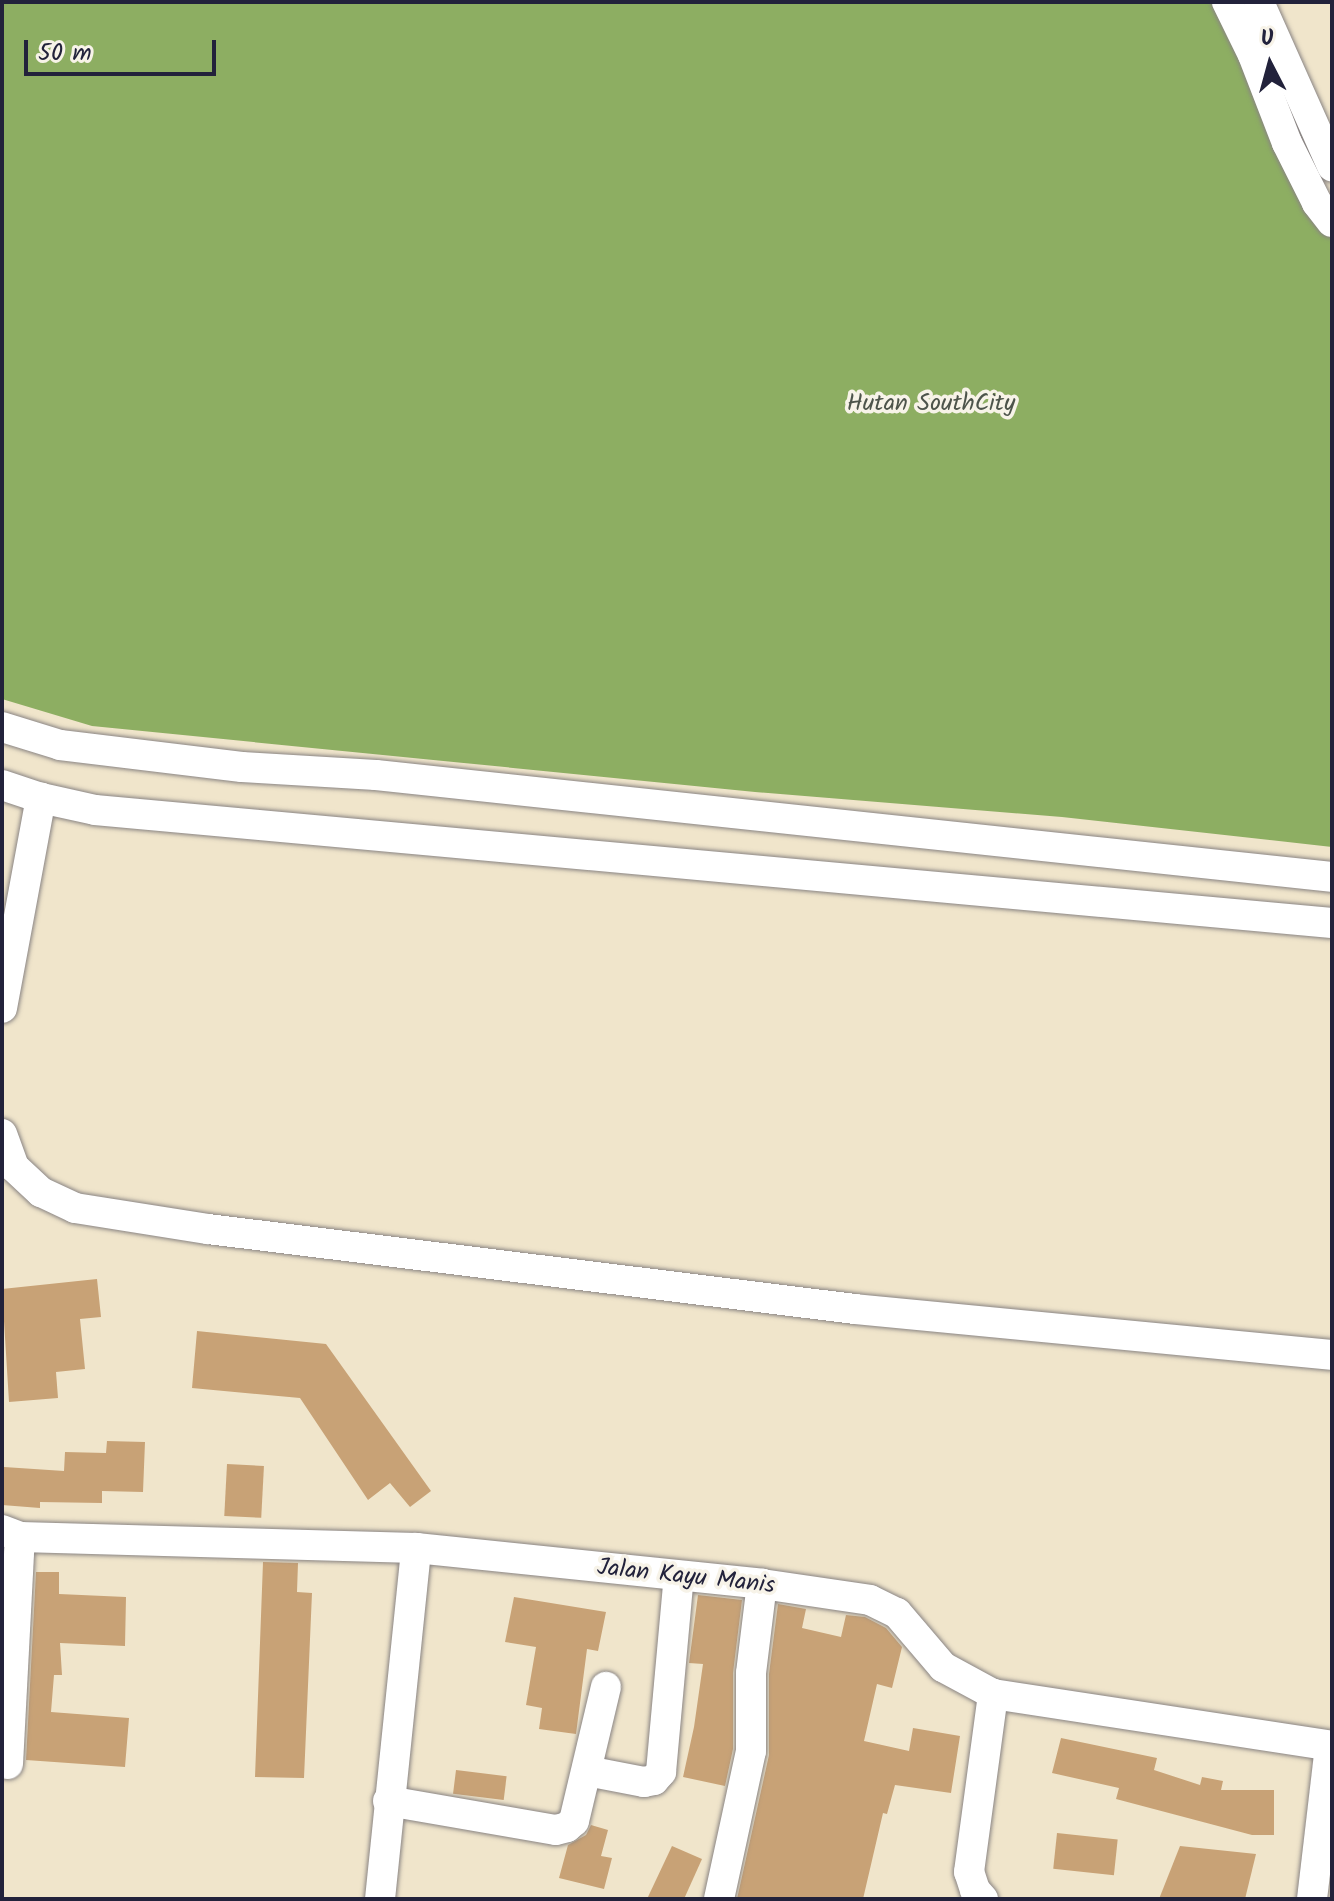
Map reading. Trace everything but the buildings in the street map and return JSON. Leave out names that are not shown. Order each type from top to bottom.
[{"type":"street","points":[[1227,2],[1253,55],[1287,143],[1317,203],[1332,222]]},
{"type":"street","points":[[1259,2],[1332,166]]},
{"type":"street","points":[[2,727],[60,745],[242,767],[376,775],[1332,877]]},
{"type":"street","points":[[2,785],[41,798],[95,810],[1332,923]]},
{"type":"street","points":[[2,1008],[41,798]]},
{"type":"street","points":[[2,1134],[14,1167],[41,1192],[89,1210],[208,1229],[855,1309],[1332,1355]]},
{"type":"street","points":[[8,1764],[11,1534]]},
{"type":"street","name":"Jalan Kayu Manis","points":[[11,1534],[416,1548],[762,1584],[883,1604],[897,1613],[943,1667],[993,1694],[1331,1746]]},
{"type":"street","points":[[380,1899],[416,1548]]},
{"type":"street","points":[[587,1771],[644,1782],[654,1780],[661,1772],[679,1576]]},
{"type":"street","points":[[719,1899],[751,1751],[751,1673],[762,1584]]},
{"type":"street","points":[[388,1801],[556,1830],[574,1821],[606,1687]]},
{"type":"street","points":[[983,1899],[975,1890],[969,1872],[993,1694]]},
{"type":"street","points":[[1312,1899],[1331,1746]]},
{"type":"green space","name":"Hutan SouthCity","points":[[2,2],[1227,2],[1332,222],[1332,847],[1062,817],[755,792],[92,726],[2,699]]}]
